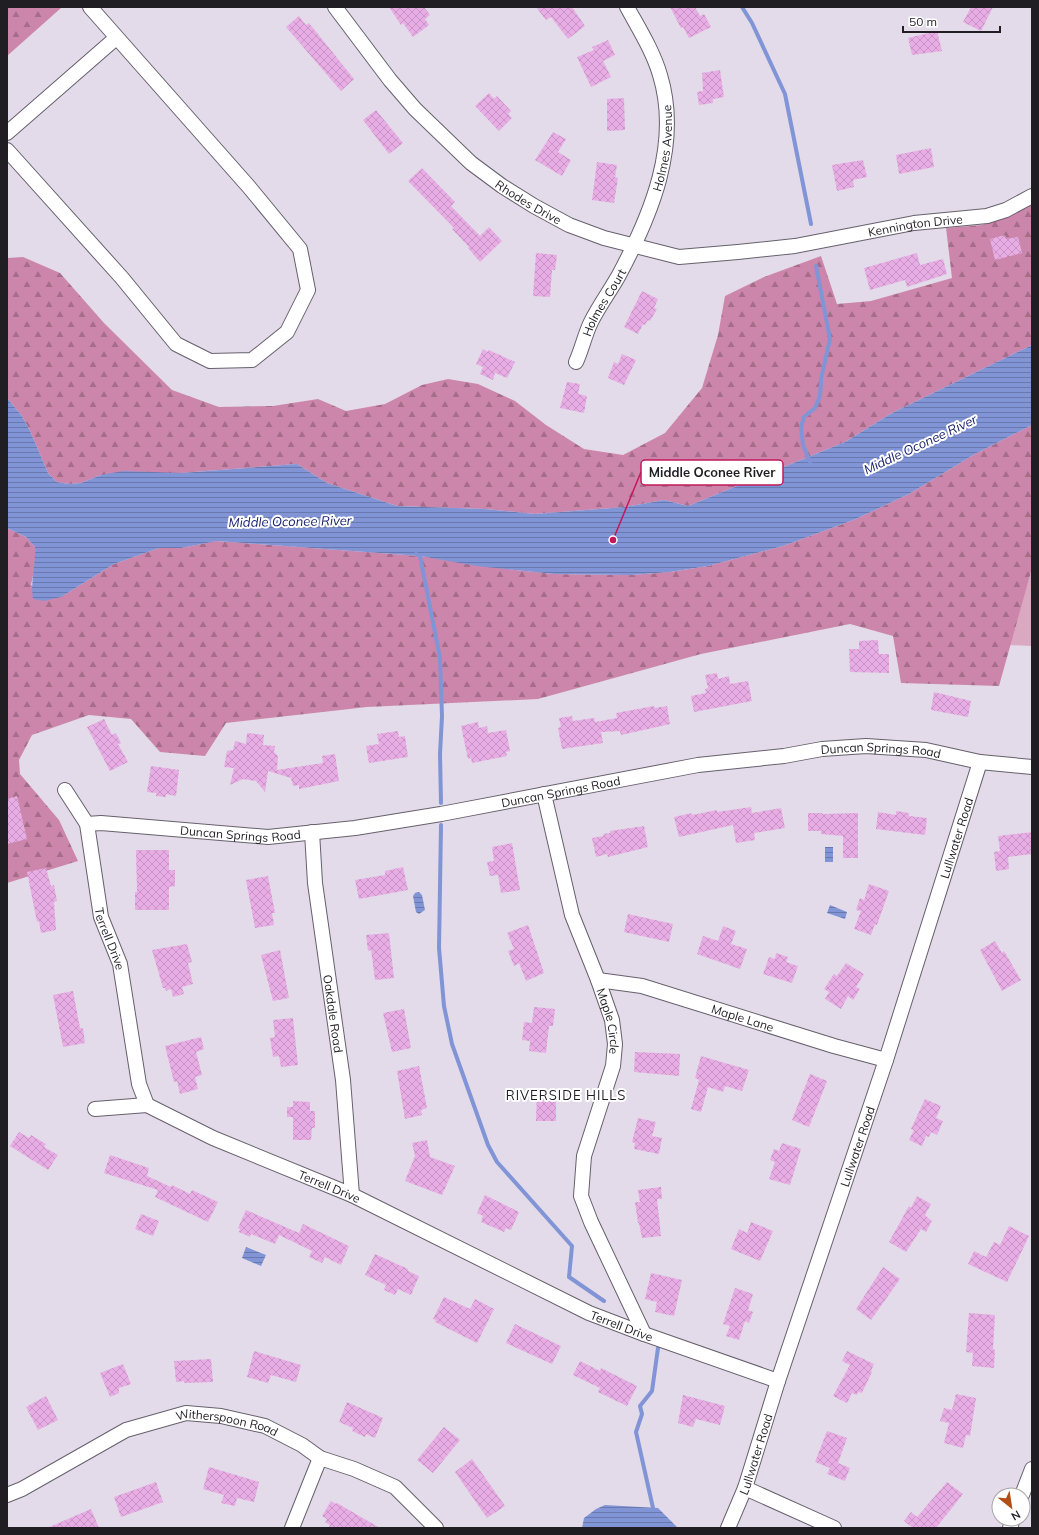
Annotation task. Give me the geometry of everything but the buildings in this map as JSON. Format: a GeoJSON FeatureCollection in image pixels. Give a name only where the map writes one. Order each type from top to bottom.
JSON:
{"type":"FeatureCollection","features":[{"type":"Feature","properties":{"kind":"street"},"geometry":{"type":"LineString","coordinates":[[7,150],[122,278],[176,344],[210,361],[252,360],[287,332],[308,290],[300,249],[248,187],[90,7]]}},
{"type":"Feature","properties":{"kind":"street","name":"Rhodes Drive"},"geometry":{"type":"LineString","coordinates":[[335,7],[390,80],[415,109],[471,163],[502,186],[569,224],[604,238],[633,244],[679,257],[795,246]]}},
{"type":"Feature","properties":{"kind":"street","name":"Holmes Avenue"},"geometry":{"type":"LineString","coordinates":[[627,7],[645,39],[660,74],[667,112],[664,162],[650,210],[633,244]]}},
{"type":"Feature","properties":{"kind":"street"},"geometry":{"type":"LineString","coordinates":[[7,133],[116,38]]}},
{"type":"Feature","properties":{"kind":"street","name":"Kennington Drive"},"geometry":{"type":"LineString","coordinates":[[795,246],[914,223],[987,216],[1006,210],[1032,196]]}},
{"type":"Feature","properties":{"kind":"street","name":"Holmes Court"},"geometry":{"type":"LineString","coordinates":[[576,362],[590,323],[619,274],[633,244]]}},
{"type":"Feature","properties":{"kind":"street","name":"Duncan Springs Road"},"geometry":{"type":"LineString","coordinates":[[87,824],[101,823],[268,837],[355,828],[433,816],[698,765],[784,756],[837,748],[891,746],[946,753],[980,762],[1032,767]]}},
{"type":"Feature","properties":{"kind":"street","name":"Lullwater Road"},"geometry":{"type":"LineString","coordinates":[[728,1528],[745,1488],[778,1381],[886,1060],[980,762]]}},
{"type":"Feature","properties":{"kind":"street"},"geometry":{"type":"LineString","coordinates":[[65,790],[87,824]]}},
{"type":"Feature","properties":{"kind":"street","name":"Maple Circle"},"geometry":{"type":"LineString","coordinates":[[544,794],[572,915],[612,1020],[615,1044],[613,1066],[584,1156],[581,1196],[591,1222],[644,1334]]}},
{"type":"Feature","properties":{"kind":"street","name":"Terrell Drive"},"geometry":{"type":"LineString","coordinates":[[87,824],[101,917],[120,964],[140,1084],[147,1105],[213,1138],[352,1195],[589,1313],[778,1381]]}},
{"type":"Feature","properties":{"kind":"street","name":"Oakdale Road"},"geometry":{"type":"LineString","coordinates":[[312,832],[314,883],[343,1080],[352,1195]]}},
{"type":"Feature","properties":{"kind":"street","name":"Maple Lane"},"geometry":{"type":"LineString","coordinates":[[598,980],[642,986],[834,1046],[886,1060]]}},
{"type":"Feature","properties":{"kind":"street"},"geometry":{"type":"LineString","coordinates":[[95,1109],[147,1105]]}},
{"type":"Feature","properties":{"kind":"street","name":"Witherspoon Road"},"geometry":{"type":"LineString","coordinates":[[7,1495],[22,1489],[126,1430],[186,1413],[221,1416],[265,1426],[302,1445],[320,1458],[354,1468],[395,1488],[436,1528]]}},
{"type":"Feature","properties":{"kind":"street"},"geometry":{"type":"LineString","coordinates":[[292,1528],[320,1458]]}},
{"type":"Feature","properties":{"kind":"street"},"geometry":{"type":"LineString","coordinates":[[1025,1487],[1032,1469]]}},
{"type":"Feature","properties":{"kind":"street"},"geometry":{"type":"LineString","coordinates":[[745,1488],[834,1528]]}},
{"type":"Feature","properties":{"kind":"shaded area"},"geometry":{"type":"Polygon","coordinates":[[[1032,568],[1032,646],[1009,645],[1032,568]]]}},
{"type":"Feature","properties":{"kind":"green space"},"geometry":{"type":"Polygon","coordinates":[[[7,7],[60,7],[61,8],[7,56],[7,7]]]}},
{"type":"Feature","properties":{"kind":"green space"},"geometry":{"type":"Polygon","coordinates":[[[1032,204],[1032,345],[892,413],[845,442],[688,506],[664,500],[625,507],[535,514],[485,509],[397,506],[327,483],[297,464],[181,473],[101,475],[81,483],[69,484],[57,482],[48,473],[22,416],[7,398],[7,258],[23,257],[60,273],[104,323],[172,390],[219,407],[273,406],[318,399],[346,411],[385,404],[422,385],[448,379],[478,384],[515,401],[546,425],[584,449],[623,455],[665,433],[702,388],[718,335],[725,296],[764,277],[821,256],[837,304],[871,301],[952,278],[946,228],[982,225],[1032,204]]]}},
{"type":"Feature","properties":{"kind":"green space"},"geometry":{"type":"Polygon","coordinates":[[[1032,425],[1032,568],[999,686],[901,683],[893,636],[850,624],[701,654],[538,699],[367,707],[226,723],[205,756],[160,752],[131,719],[89,715],[32,735],[19,760],[20,774],[59,820],[78,861],[7,883],[7,528],[26,537],[35,547],[35,566],[31,585],[61,597],[114,564],[159,548],[181,548],[216,541],[420,556],[515,570],[554,574],[631,575],[670,572],[708,566],[783,546],[856,519],[909,494],[975,454],[1032,425]]]}},
{"type":"Feature","properties":{"kind":"water"},"geometry":{"type":"Polygon","coordinates":[[[1032,345],[1032,425],[975,454],[909,494],[856,519],[783,546],[708,566],[670,572],[631,575],[554,574],[477,566],[420,556],[217,541],[181,548],[159,548],[114,564],[61,597],[44,601],[33,599],[32,586],[35,547],[26,537],[7,528],[7,398],[22,416],[48,473],[57,482],[69,484],[81,483],[101,475],[123,471],[181,473],[297,464],[327,483],[397,506],[485,509],[535,514],[625,507],[664,500],[688,506],[845,442],[892,413],[1032,345]]]}},
{"type":"Feature","properties":{"kind":"water"},"geometry":{"type":"Polygon","coordinates":[[[825,847],[833,847],[833,862],[825,862],[825,847]]]}},
{"type":"Feature","properties":{"kind":"water"},"geometry":{"type":"Polygon","coordinates":[[[419,892],[422,895],[425,910],[419,914],[416,912],[413,896],[415,893],[419,892]]]}},
{"type":"Feature","properties":{"kind":"water"},"geometry":{"type":"Polygon","coordinates":[[[830,905],[847,912],[845,919],[827,913],[830,905]]]}},
{"type":"Feature","properties":{"kind":"water"},"geometry":{"type":"Polygon","coordinates":[[[246,1247],[266,1255],[261,1266],[242,1258],[246,1247]]]}},
{"type":"Feature","properties":{"kind":"water"},"geometry":{"type":"Polygon","coordinates":[[[605,1505],[658,1508],[678,1528],[582,1528],[584,1518],[596,1509],[605,1505]]]}},
{"type":"Feature","properties":{"kind":"waterway"},"geometry":{"type":"LineString","coordinates":[[742,7],[752,23],[785,94],[811,224]]}},
{"type":"Feature","properties":{"kind":"waterway"},"geometry":{"type":"LineString","coordinates":[[810,462],[803,445],[801,427],[804,417],[815,408],[820,396],[821,379],[830,339],[816,266]]}},
{"type":"Feature","properties":{"kind":"waterway"},"geometry":{"type":"LineString","coordinates":[[416,554],[420,556],[440,658],[442,716],[440,754],[441,803]]}},
{"type":"Feature","properties":{"kind":"waterway"},"geometry":{"type":"LineString","coordinates":[[441,825],[439,948],[444,1006],[452,1044],[488,1145],[497,1162],[572,1246],[569,1277],[604,1301]]}},
{"type":"Feature","properties":{"kind":"waterway"},"geometry":{"type":"LineString","coordinates":[[653,1508],[636,1432],[642,1414],[640,1406],[652,1391],[658,1348]]}},
{"type":"Feature","properties":{"kind":"place","name":"Middle Oconee River"},"geometry":{"type":"Point","coordinates":[613,540]}},
{"type":"Feature","properties":{"kind":"district","name":"RIVERSIDE HILLS"},"geometry":{"type":"Point","coordinates":[566,1095]}}]}
